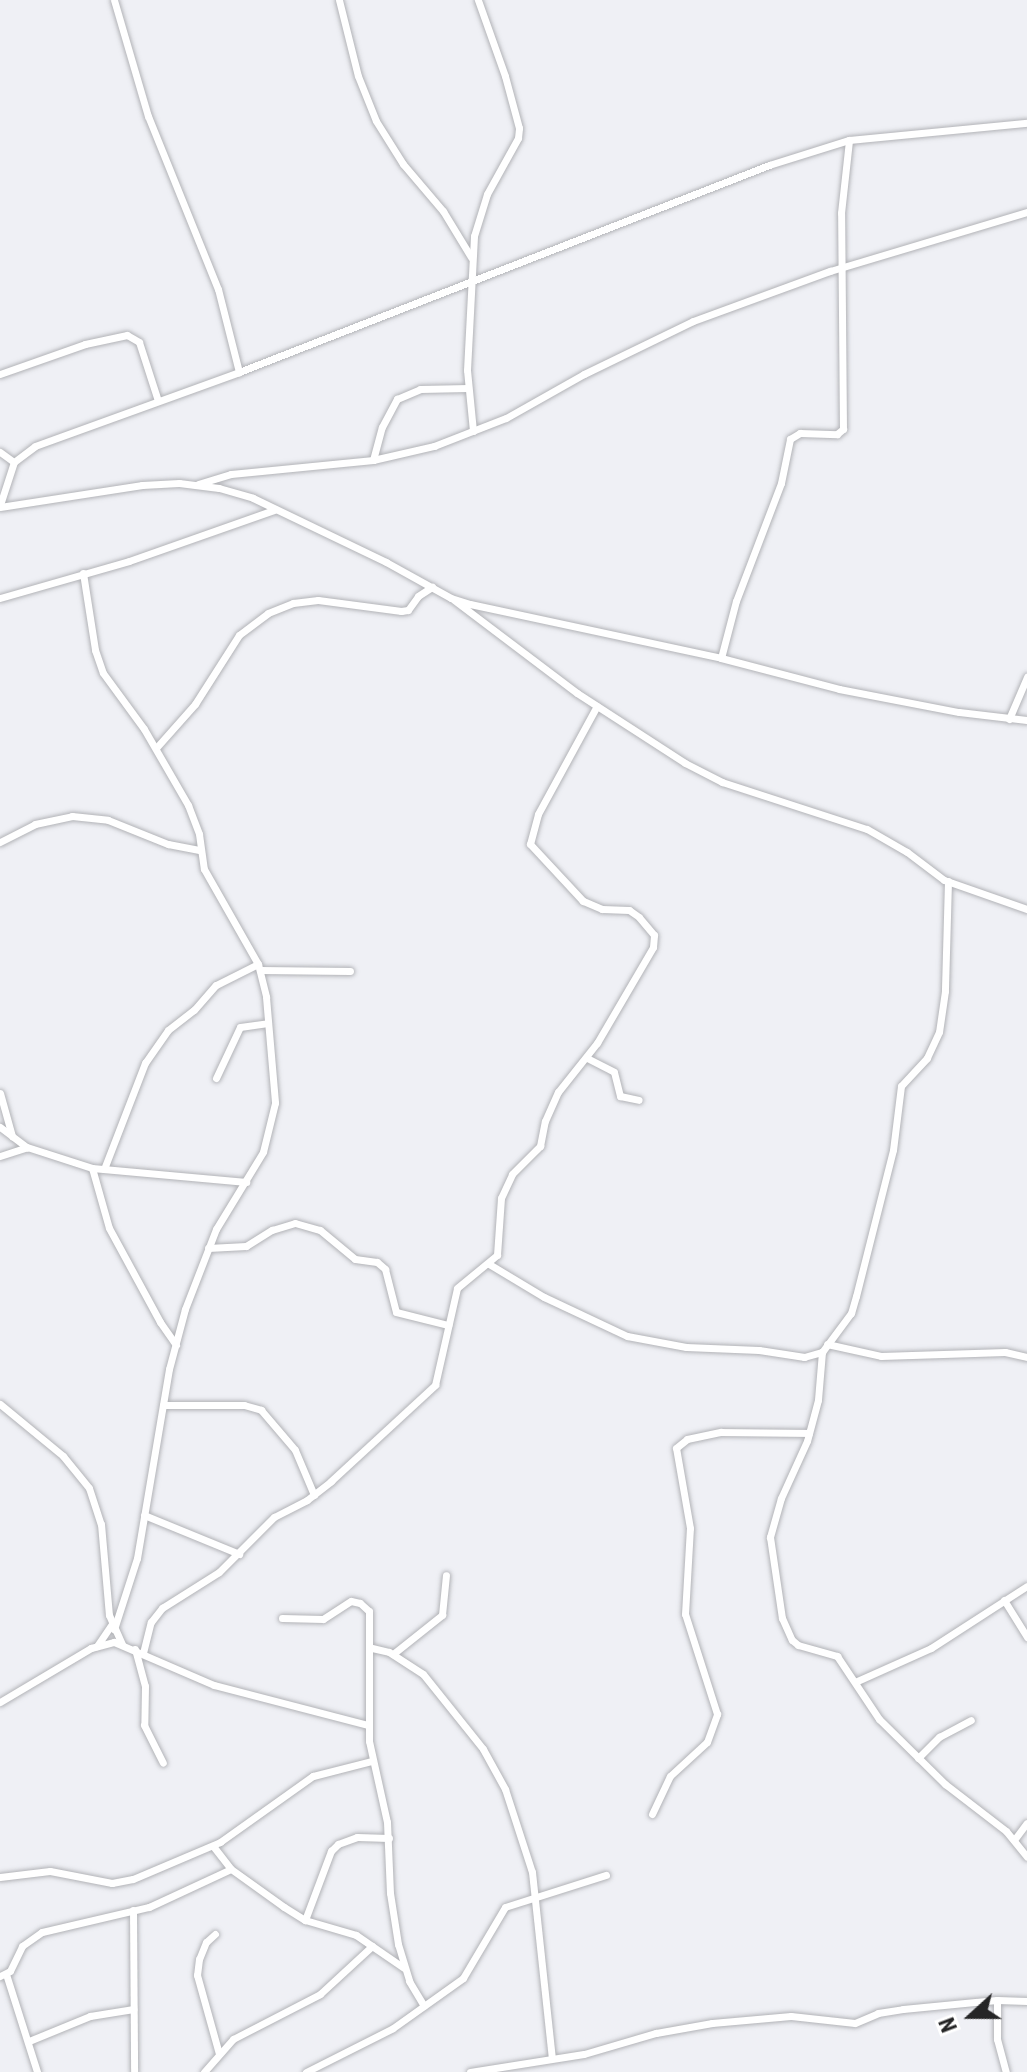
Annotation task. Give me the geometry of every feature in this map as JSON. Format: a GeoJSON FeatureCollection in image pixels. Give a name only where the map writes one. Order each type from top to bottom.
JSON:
{"type":"FeatureCollection","features":[{"type":"Feature","properties":{"kind":"street"},"geometry":{"type":"LineString","coordinates":[[114,0],[148,116],[218,289],[239,372]]}},
{"type":"Feature","properties":{"kind":"street"},"geometry":{"type":"LineString","coordinates":[[339,0],[358,76],[376,121],[403,164],[443,211],[472,259]]}},
{"type":"Feature","properties":{"kind":"street"},"geometry":{"type":"LineString","coordinates":[[473,431],[468,388],[472,259],[480,212],[518,138],[519,128],[505,76],[478,0]]}},
{"type":"Feature","properties":{"kind":"street"},"geometry":{"type":"LineString","coordinates":[[1027,123],[849,140],[769,165],[239,372],[35,446],[14,462],[0,506],[142,485],[196,485],[241,493],[451,598],[597,706],[706,774],[867,829],[948,881],[1027,909]]}},
{"type":"Feature","properties":{"kind":"street"},"geometry":{"type":"LineString","coordinates":[[721,658],[736,601],[781,483],[790,439],[800,433],[837,434],[843,429],[841,213],[849,140]]}},
{"type":"Feature","properties":{"kind":"street"},"geometry":{"type":"LineString","coordinates":[[196,485],[231,474],[373,460],[404,454],[523,410],[660,335],[742,301],[1027,212]]}},
{"type":"Feature","properties":{"kind":"street"},"geometry":{"type":"LineString","coordinates":[[0,374],[85,344],[127,335],[139,342],[158,401]]}},
{"type":"Feature","properties":{"kind":"street"},"geometry":{"type":"LineString","coordinates":[[373,460],[382,427],[397,399],[420,389],[468,388]]}},
{"type":"Feature","properties":{"kind":"street"},"geometry":{"type":"LineString","coordinates":[[0,452],[14,462]]}},
{"type":"Feature","properties":{"kind":"street"},"geometry":{"type":"LineString","coordinates":[[0,598],[274,510]]}},
{"type":"Feature","properties":{"kind":"street"},"geometry":{"type":"LineString","coordinates":[[0,1702],[97,1646],[113,1627],[137,1558],[163,1405],[185,1309],[208,1248],[263,1152],[275,1103],[259,967],[204,869],[196,823],[156,748],[103,673],[95,650],[83,573]]}},
{"type":"Feature","properties":{"kind":"street"},"geometry":{"type":"LineString","coordinates":[[156,748],[195,704],[239,635],[268,613],[293,603],[318,600],[408,610],[418,596],[432,587]]}},
{"type":"Feature","properties":{"kind":"street"},"geometry":{"type":"LineString","coordinates":[[451,598],[721,658],[839,689],[1027,720]]}},
{"type":"Feature","properties":{"kind":"street"},"geometry":{"type":"LineString","coordinates":[[1009,719],[1027,677]]}},
{"type":"Feature","properties":{"kind":"street"},"geometry":{"type":"LineString","coordinates":[[143,1653],[151,1622],[157,1613],[207,1581],[239,1554],[251,1536],[274,1517],[314,1495],[378,1442],[435,1385],[457,1288],[497,1255],[501,1198],[512,1174],[540,1146],[545,1121],[558,1092],[587,1058],[655,940],[646,924],[629,910],[602,909],[583,901],[530,844],[538,814],[597,706]]}},
{"type":"Feature","properties":{"kind":"street"},"geometry":{"type":"LineString","coordinates":[[0,842],[43,821],[72,816],[108,820],[168,844],[200,850]]}},
{"type":"Feature","properties":{"kind":"street"},"geometry":{"type":"LineString","coordinates":[[948,881],[945,991],[939,1032],[928,1055],[901,1086],[893,1150],[856,1296],[851,1313],[825,1348],[818,1400],[809,1433],[781,1498],[770,1537],[782,1618],[792,1640],[798,1645],[837,1656],[879,1719],[918,1758],[1014,1840],[1027,1857]]}},
{"type":"Feature","properties":{"kind":"street"},"geometry":{"type":"LineString","coordinates":[[104,1169],[145,1063],[168,1030],[194,1010],[216,985],[259,967],[350,971]]}},
{"type":"Feature","properties":{"kind":"street"},"geometry":{"type":"LineString","coordinates":[[216,1078],[240,1027],[268,1023]]}},
{"type":"Feature","properties":{"kind":"street"},"geometry":{"type":"LineString","coordinates":[[587,1058],[614,1072],[620,1096],[639,1100]]}},
{"type":"Feature","properties":{"kind":"street"},"geometry":{"type":"LineString","coordinates":[[0,1093],[12,1136]]}},
{"type":"Feature","properties":{"kind":"street"},"geometry":{"type":"LineString","coordinates":[[0,1127],[27,1147],[92,1168],[246,1182]]}},
{"type":"Feature","properties":{"kind":"street"},"geometry":{"type":"LineString","coordinates":[[0,1156],[27,1147]]}},
{"type":"Feature","properties":{"kind":"street"},"geometry":{"type":"LineString","coordinates":[[92,1168],[109,1228],[160,1322],[176,1345]]}},
{"type":"Feature","properties":{"kind":"street"},"geometry":{"type":"LineString","coordinates":[[208,1248],[246,1246],[272,1230],[295,1223],[320,1230],[355,1259],[377,1262],[385,1269],[396,1312],[448,1325]]}},
{"type":"Feature","properties":{"kind":"street"},"geometry":{"type":"LineString","coordinates":[[489,1264],[544,1297],[627,1336],[686,1347],[759,1350],[804,1357],[825,1348],[881,1356],[1005,1352],[1027,1357]]}},
{"type":"Feature","properties":{"kind":"street"},"geometry":{"type":"LineString","coordinates":[[0,1404],[63,1456],[89,1488],[101,1524],[105,1585],[113,1627],[122,1644]]}},
{"type":"Feature","properties":{"kind":"street"},"geometry":{"type":"LineString","coordinates":[[163,1405],[244,1405],[261,1410],[295,1450],[314,1495]]}},
{"type":"Feature","properties":{"kind":"street"},"geometry":{"type":"LineString","coordinates":[[652,1814],[670,1776],[707,1742],[717,1714],[685,1614],[690,1528],[676,1448],[687,1439],[721,1432],[809,1433]]}},
{"type":"Feature","properties":{"kind":"street"},"geometry":{"type":"LineString","coordinates":[[144,1515],[239,1554]]}},
{"type":"Feature","properties":{"kind":"street"},"geometry":{"type":"LineString","coordinates":[[393,1654],[442,1615],[446,1575]]}},
{"type":"Feature","properties":{"kind":"street"},"geometry":{"type":"LineString","coordinates":[[855,1682],[931,1648],[1027,1586]]}},
{"type":"Feature","properties":{"kind":"street"},"geometry":{"type":"LineString","coordinates":[[1004,1600],[1027,1637]]}},
{"type":"Feature","properties":{"kind":"street"},"geometry":{"type":"LineString","coordinates":[[282,1618],[323,1619],[351,1601],[360,1603],[371,1618],[368,1725],[372,1761],[389,1838],[390,1893],[404,1968],[424,2006]]}},
{"type":"Feature","properties":{"kind":"street"},"geometry":{"type":"LineString","coordinates":[[97,1646],[122,1644],[214,1685],[368,1725]]}},
{"type":"Feature","properties":{"kind":"street"},"geometry":{"type":"LineString","coordinates":[[372,1648],[393,1654],[423,1674],[483,1749],[513,1811],[528,1854],[536,1896],[543,1998],[552,2058]]}},
{"type":"Feature","properties":{"kind":"street"},"geometry":{"type":"LineString","coordinates":[[135,1649],[145,1686],[144,1725],[163,1763]]}},
{"type":"Feature","properties":{"kind":"street"},"geometry":{"type":"LineString","coordinates":[[918,1758],[939,1737],[971,1720]]}},
{"type":"Feature","properties":{"kind":"street"},"geometry":{"type":"LineString","coordinates":[[0,1877],[50,1871],[122,1882],[213,1846],[313,1776],[372,1761]]}},
{"type":"Feature","properties":{"kind":"street"},"geometry":{"type":"LineString","coordinates":[[1014,1840],[1027,1823]]}},
{"type":"Feature","properties":{"kind":"street"},"geometry":{"type":"LineString","coordinates":[[305,1920],[331,1851],[338,1844],[357,1837],[389,1838]]}},
{"type":"Feature","properties":{"kind":"street"},"geometry":{"type":"LineString","coordinates":[[213,1846],[231,1869],[305,1920],[356,1935],[404,1968]]}},
{"type":"Feature","properties":{"kind":"street"},"geometry":{"type":"LineString","coordinates":[[37,2072],[29,2041],[3,1975],[17,1951],[42,1932],[133,1910],[179,1894],[231,1869]]}},
{"type":"Feature","properties":{"kind":"street"},"geometry":{"type":"LineString","coordinates":[[306,2072],[393,2028],[470,1970],[498,1913],[511,1904],[606,1875]]}},
{"type":"Feature","properties":{"kind":"street"},"geometry":{"type":"LineString","coordinates":[[133,1910],[134,2072]]}},
{"type":"Feature","properties":{"kind":"street"},"geometry":{"type":"LineString","coordinates":[[215,1934],[206,1942],[197,1975],[219,2054]]}},
{"type":"Feature","properties":{"kind":"street"},"geometry":{"type":"LineString","coordinates":[[204,2072],[233,2039],[320,1994],[372,1946]]}},
{"type":"Feature","properties":{"kind":"street"},"geometry":{"type":"LineString","coordinates":[[997,2000],[997,2039],[1006,2072]]}},
{"type":"Feature","properties":{"kind":"street"},"geometry":{"type":"LineString","coordinates":[[470,2072],[584,2054],[656,2033],[712,2023],[791,2016],[855,2023],[878,2013],[903,2009],[997,2000],[1027,2001]]}},
{"type":"Feature","properties":{"kind":"street"},"geometry":{"type":"LineString","coordinates":[[29,2041],[90,2016],[133,2009]]}}]}
